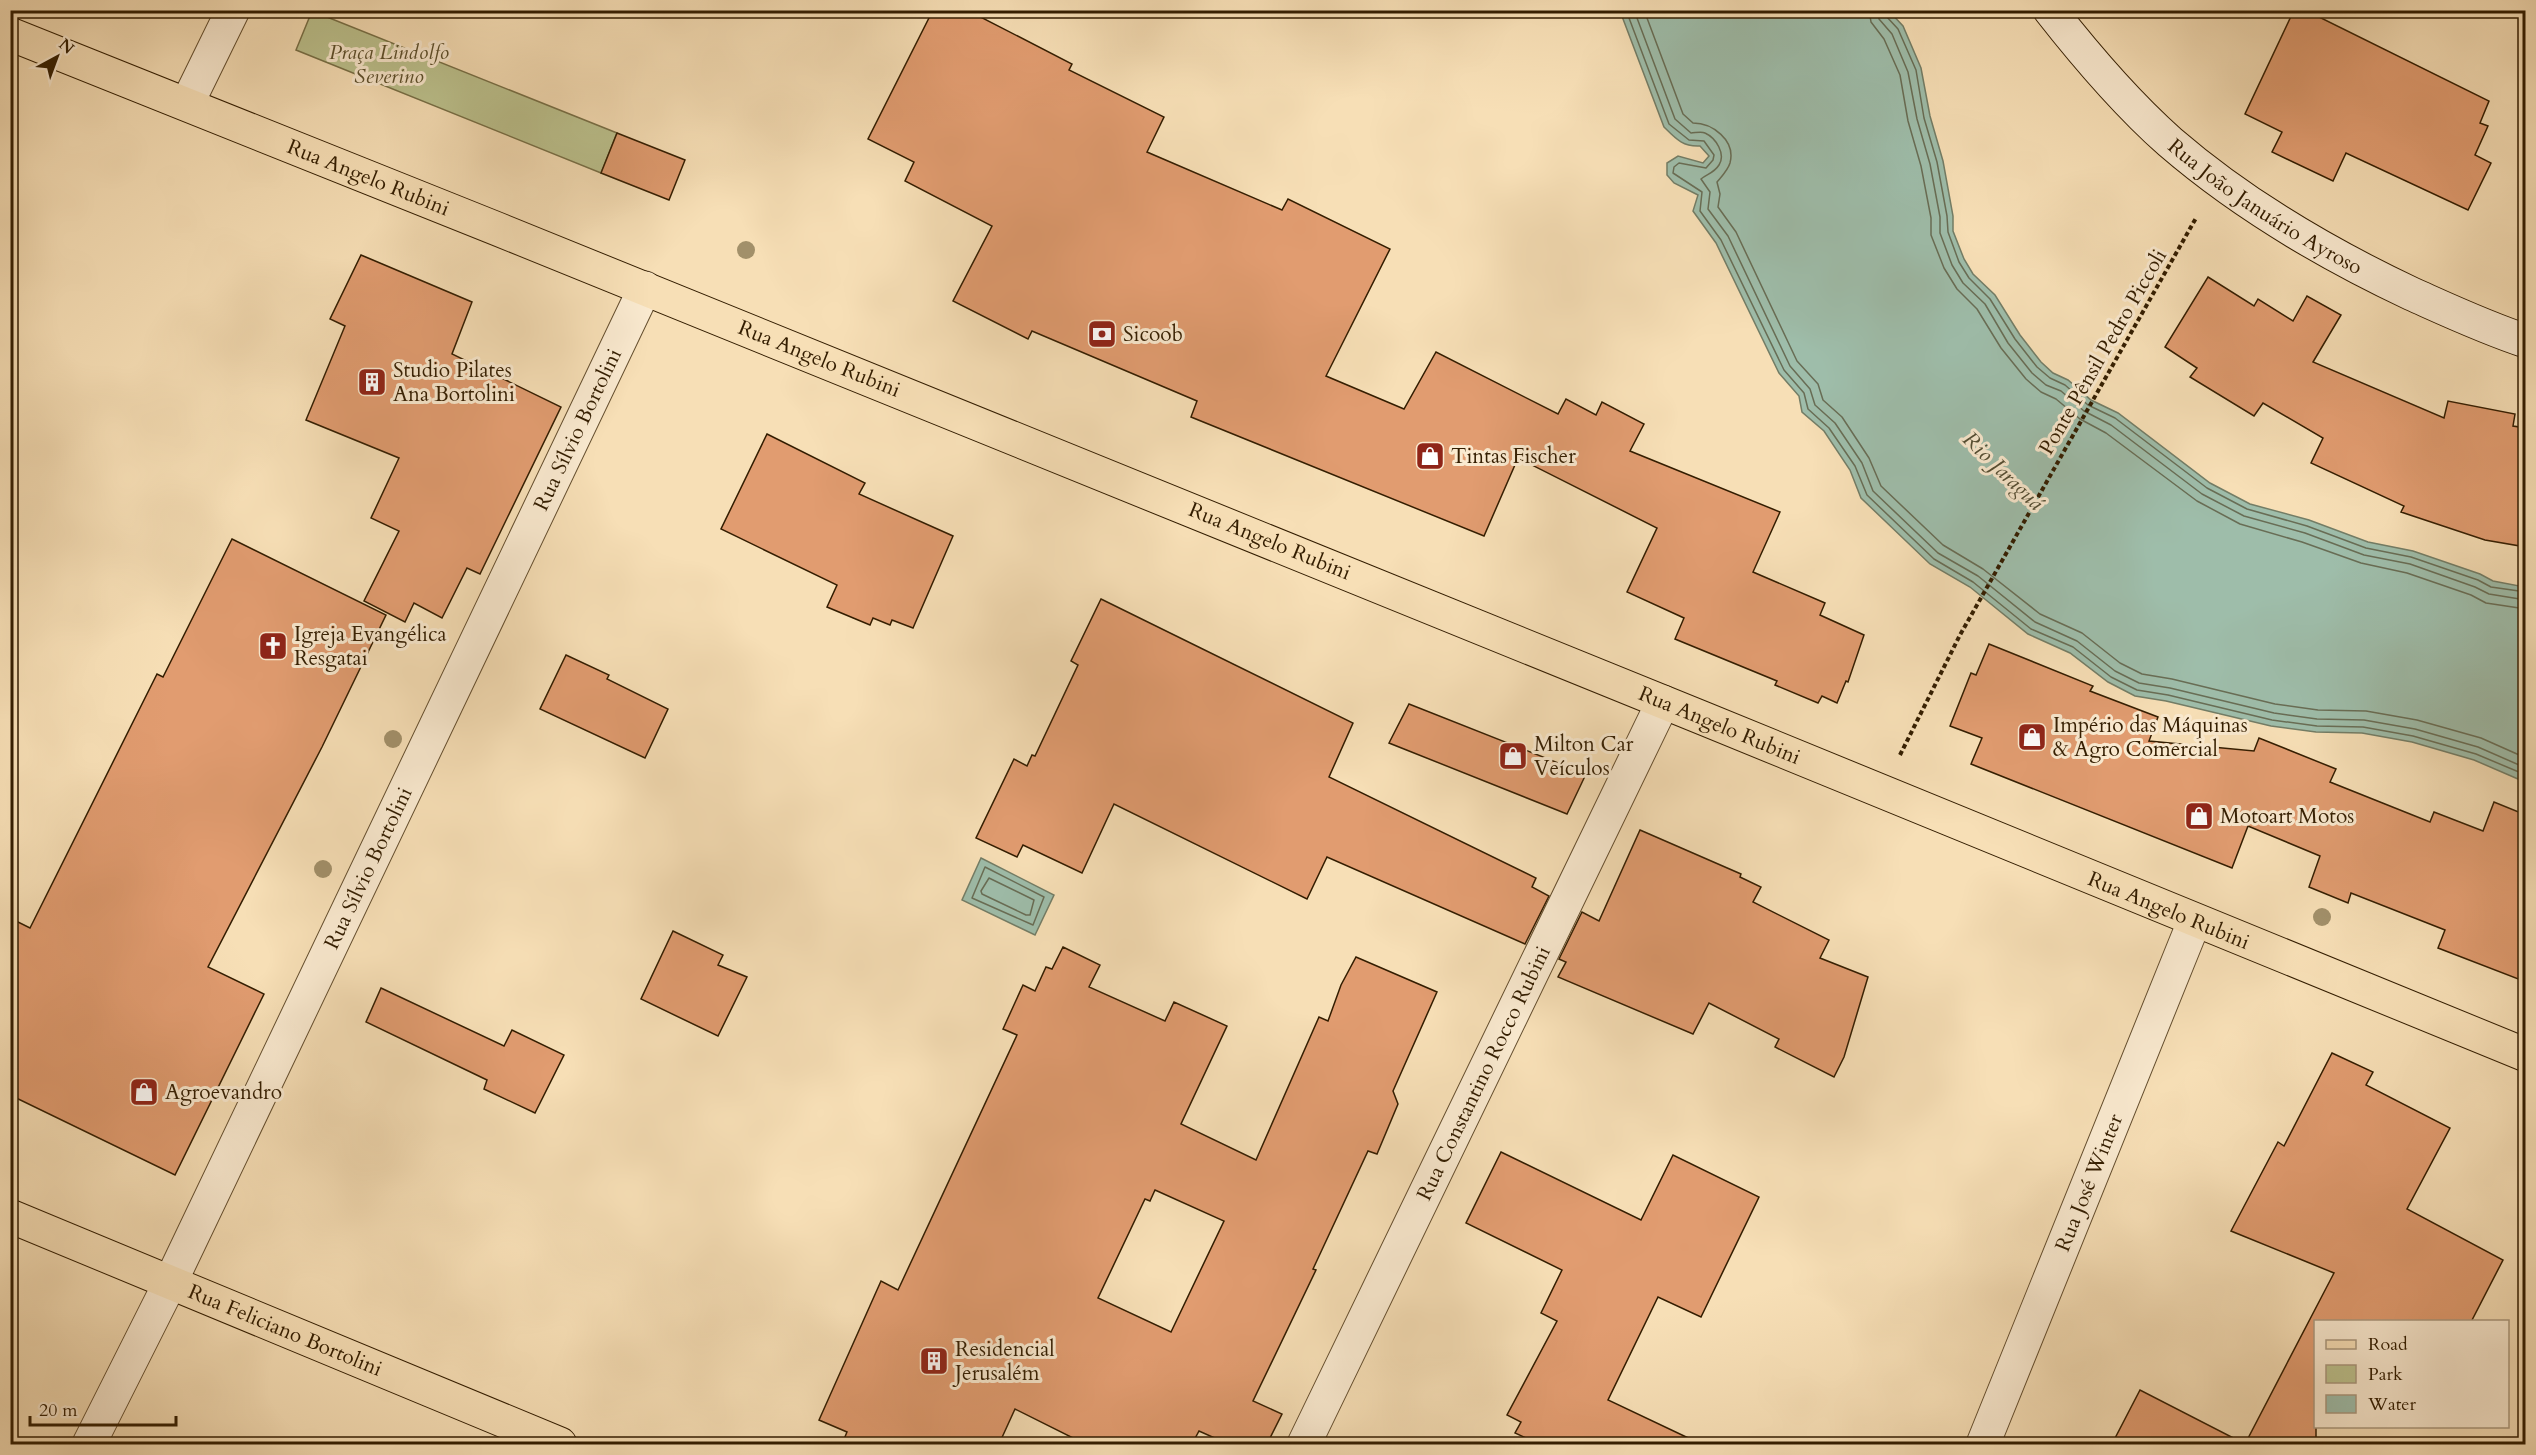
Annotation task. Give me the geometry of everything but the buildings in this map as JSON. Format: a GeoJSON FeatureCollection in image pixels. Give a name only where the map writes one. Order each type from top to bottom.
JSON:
{"type":"FeatureCollection","features":[{"type":"Feature","properties":{"kind":"main road","name":"Rua Angelo Rubini"},"geometry":{"type":"LineString","coordinates":[[10,34],[645,288],[1663,702],[2194,922],[2526,1055]]}},
{"type":"Feature","properties":{"kind":"main road","name":"Rua Feliciano Bortolini"},"geometry":{"type":"LineString","coordinates":[[10,1216],[560,1444]]}},
{"type":"Feature","properties":{"kind":"street"},"geometry":{"type":"LineString","coordinates":[[187,104],[233,10]]}},
{"type":"Feature","properties":{"kind":"street","name":"Rua João Januário Ayroso"},"geometry":{"type":"LineString","coordinates":[[2050,10],[2120,91],[2168,140],[2217,181],[2287,228],[2357,268],[2482,327],[2526,341]]}},
{"type":"Feature","properties":{"kind":"street","name":"Rua Sílvio Bortolini"},"geometry":{"type":"LineString","coordinates":[[89,1444],[170,1282],[645,288]]}},
{"type":"Feature","properties":{"kind":"street","name":"Rua Constantino Rocco Rubini"},"geometry":{"type":"LineString","coordinates":[[1304,1444],[1663,702]]}},
{"type":"Feature","properties":{"kind":"street","name":"Rua José Winter"},"geometry":{"type":"LineString","coordinates":[[1983,1444],[2194,922]]}},
{"type":"Feature","properties":{"kind":"path","name":"Ponte Pênsil Pedro Piccoli"},"geometry":{"type":"LineString","coordinates":[[1881,794],[1960,635],[2217,181]]}},
{"type":"Feature","properties":{"kind":"green space","name":"Praça Lindolfo Severino"},"geometry":{"type":"Polygon","coordinates":[[[312,11],[617,133],[601,173],[296,50],[312,11]]]}},
{"type":"Feature","properties":{"kind":"water","name":"Rio Jaraguá"},"geometry":{"type":"Polygon","coordinates":[[[1620,11],[1889,11],[1903,26],[1921,68],[1930,116],[1943,161],[1953,216],[1953,231],[1964,259],[1973,274],[1995,295],[2020,335],[2041,362],[2053,373],[2068,380],[2091,400],[2118,413],[2210,483],[2250,504],[2309,520],[2368,542],[2413,551],[2480,574],[2493,581],[2525,587],[2525,782],[2474,760],[2412,742],[2362,733],[2316,732],[2271,726],[2135,696],[2108,682],[2070,653],[2028,634],[1970,587],[1930,564],[1861,498],[1850,470],[1824,431],[1802,412],[1799,396],[1779,373],[1716,243],[1693,211],[1698,195],[1674,183],[1667,175],[1667,163],[1678,156],[1703,163],[1709,156],[1700,146],[1684,144],[1676,139],[1664,127],[1620,11]]]}},
{"type":"Feature","properties":{"kind":"water"},"geometry":{"type":"Polygon","coordinates":[[[981,858],[1054,895],[1035,935],[962,900],[981,858]]]}},
{"type":"Feature","properties":{"kind":"place","name":"Sicoob"},"geometry":{"type":"Point","coordinates":[1102,334]}},
{"type":"Feature","properties":{"kind":"place","name":"Studio Pilates Ana Bortolini"},"geometry":{"type":"Point","coordinates":[372,382]}},
{"type":"Feature","properties":{"kind":"place","name":"Tintas Fischer"},"geometry":{"type":"Point","coordinates":[1430,456]}},
{"type":"Feature","properties":{"kind":"place","name":"Igreja Evangélica Resgatai"},"geometry":{"type":"Point","coordinates":[273,646]}},
{"type":"Feature","properties":{"kind":"place","name":"Império das Máquinas & Agro Comercial"},"geometry":{"type":"Point","coordinates":[2032,737]}},
{"type":"Feature","properties":{"kind":"place","name":"Milton Car Veículos"},"geometry":{"type":"Point","coordinates":[1513,756]}},
{"type":"Feature","properties":{"kind":"place","name":"Motoart Motos"},"geometry":{"type":"Point","coordinates":[2199,816]}},
{"type":"Feature","properties":{"kind":"place","name":"Agroevandro"},"geometry":{"type":"Point","coordinates":[144,1092]}},
{"type":"Feature","properties":{"kind":"place","name":"Residencial Jerusalém"},"geometry":{"type":"Point","coordinates":[934,1361]}}]}
